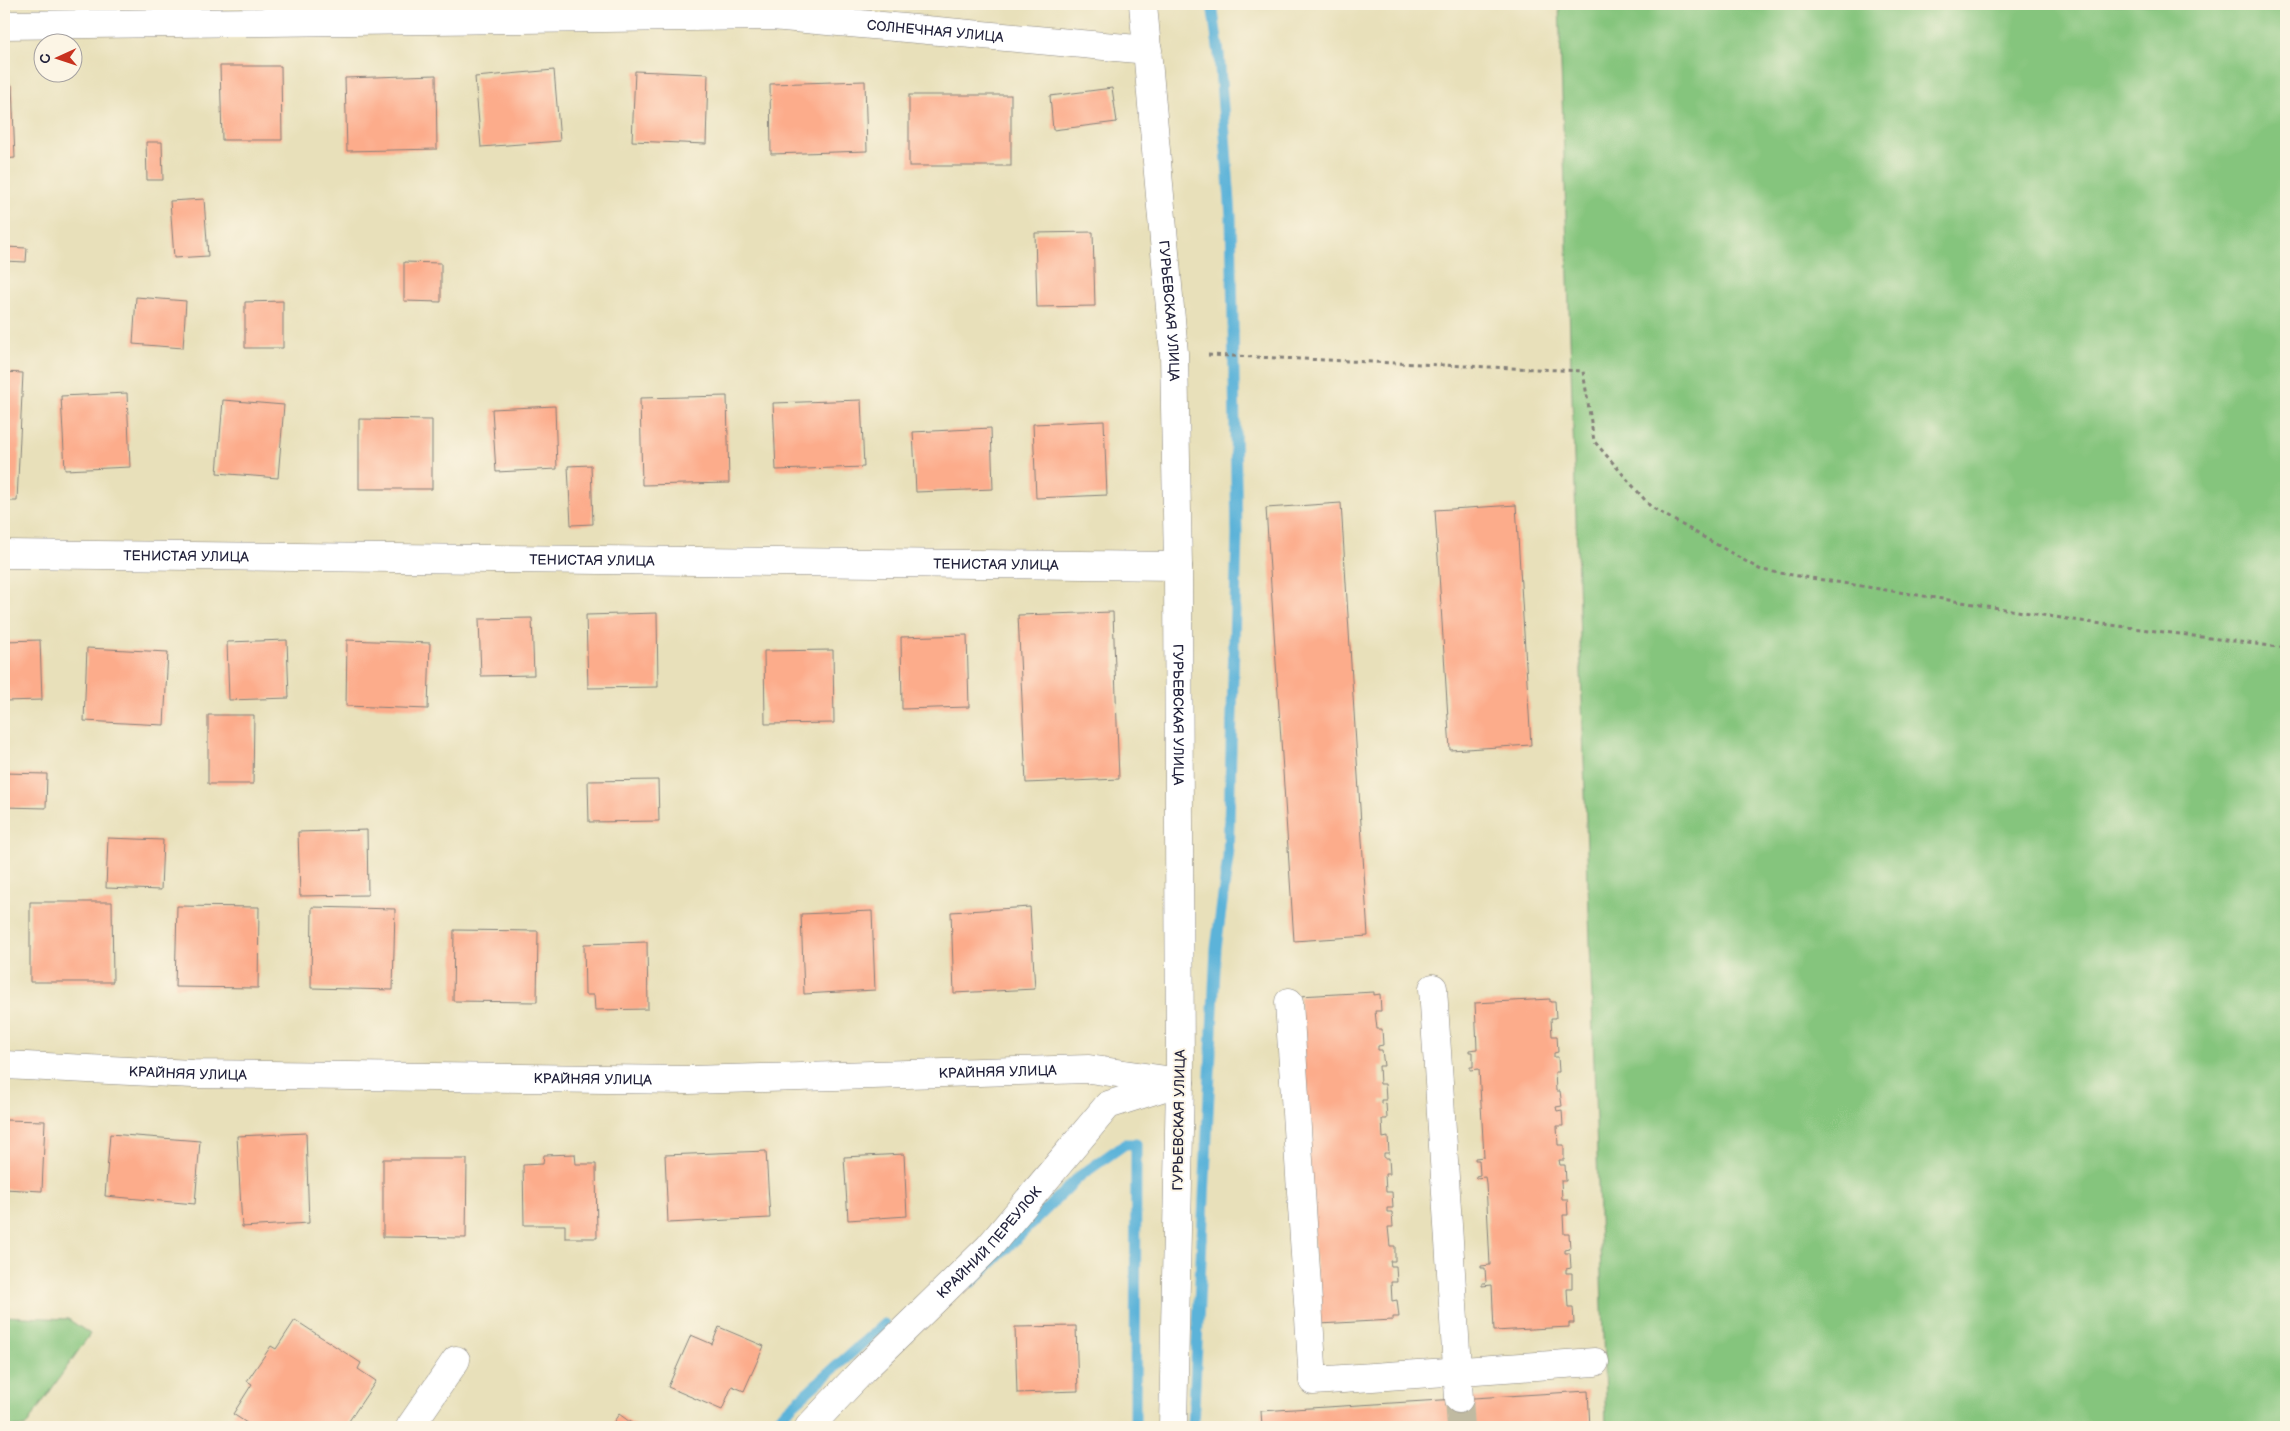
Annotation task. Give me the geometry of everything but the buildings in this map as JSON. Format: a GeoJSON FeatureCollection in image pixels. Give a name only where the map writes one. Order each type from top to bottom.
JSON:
{"type":"FeatureCollection","features":[{"type":"Feature","properties":{"kind":"street","name":"ГУРЬЕВСКАЯ УЛИЦА"},"geometry":{"type":"LineString","coordinates":[[1143,4],[1174,353],[1178,566],[1180,1082],[1174,1427]]}},
{"type":"Feature","properties":{"kind":"street","name":"СОЛНЕЧНАЯ УЛИЦА"},"geometry":{"type":"LineString","coordinates":[[4,25],[772,16],[1148,50]]}},
{"type":"Feature","properties":{"kind":"street","name":"ТЕНИСТАЯ УЛИЦА"},"geometry":{"type":"LineString","coordinates":[[4,554],[1178,566]]}},
{"type":"Feature","properties":{"kind":"street"},"geometry":{"type":"LineString","coordinates":[[1434,988],[1460,1399]]}},
{"type":"Feature","properties":{"kind":"street"},"geometry":{"type":"LineString","coordinates":[[1289,1002],[1313,1381],[1595,1362]]}},
{"type":"Feature","properties":{"kind":"street","name":"КРАЙНЯЯ УЛИЦА"},"geometry":{"type":"LineString","coordinates":[[4,1065],[193,1074],[688,1080],[1089,1069],[1180,1082]]}},
{"type":"Feature","properties":{"kind":"street","name":"КРАЙНИЙ ПЕРЕУЛОК"},"geometry":{"type":"LineString","coordinates":[[809,1427],[863,1370],[989,1247],[1108,1105],[1180,1082]]}},
{"type":"Feature","properties":{"kind":"street"},"geometry":{"type":"LineString","coordinates":[[410,1427],[456,1360]]}},
{"type":"Feature","properties":{"kind":"path"},"geometry":{"type":"LineString","coordinates":[[1214,355],[1583,371],[1594,441],[1651,507],[1761,570],[2080,621],[2286,648]]}},
{"type":"Feature","properties":{"kind":"green space"},"geometry":{"type":"Polygon","coordinates":[[[1559,4],[2286,4],[2286,1427],[1606,1427],[1559,4]]]}},
{"type":"Feature","properties":{"kind":"green space"},"geometry":{"type":"Polygon","coordinates":[[[4,1316],[68,1319],[90,1334],[25,1427],[4,1427],[4,1316]]]}},
{"type":"Feature","properties":{"kind":"waterway"},"geometry":{"type":"LineString","coordinates":[[1193,1427],[1216,948],[1228,858],[1237,535],[1231,216],[1219,54],[1212,4]]}},
{"type":"Feature","properties":{"kind":"waterway"},"geometry":{"type":"LineString","coordinates":[[972,1282],[1080,1176],[1125,1144],[1136,1144],[1135,1427]]}},
{"type":"Feature","properties":{"kind":"waterway"},"geometry":{"type":"LineString","coordinates":[[768,1427],[884,1324]]}},
{"type":"Feature","properties":{"kind":"tunnel"},"geometry":{"type":"LineString","coordinates":[[1459,1399],[1461,1427]]}}]}
